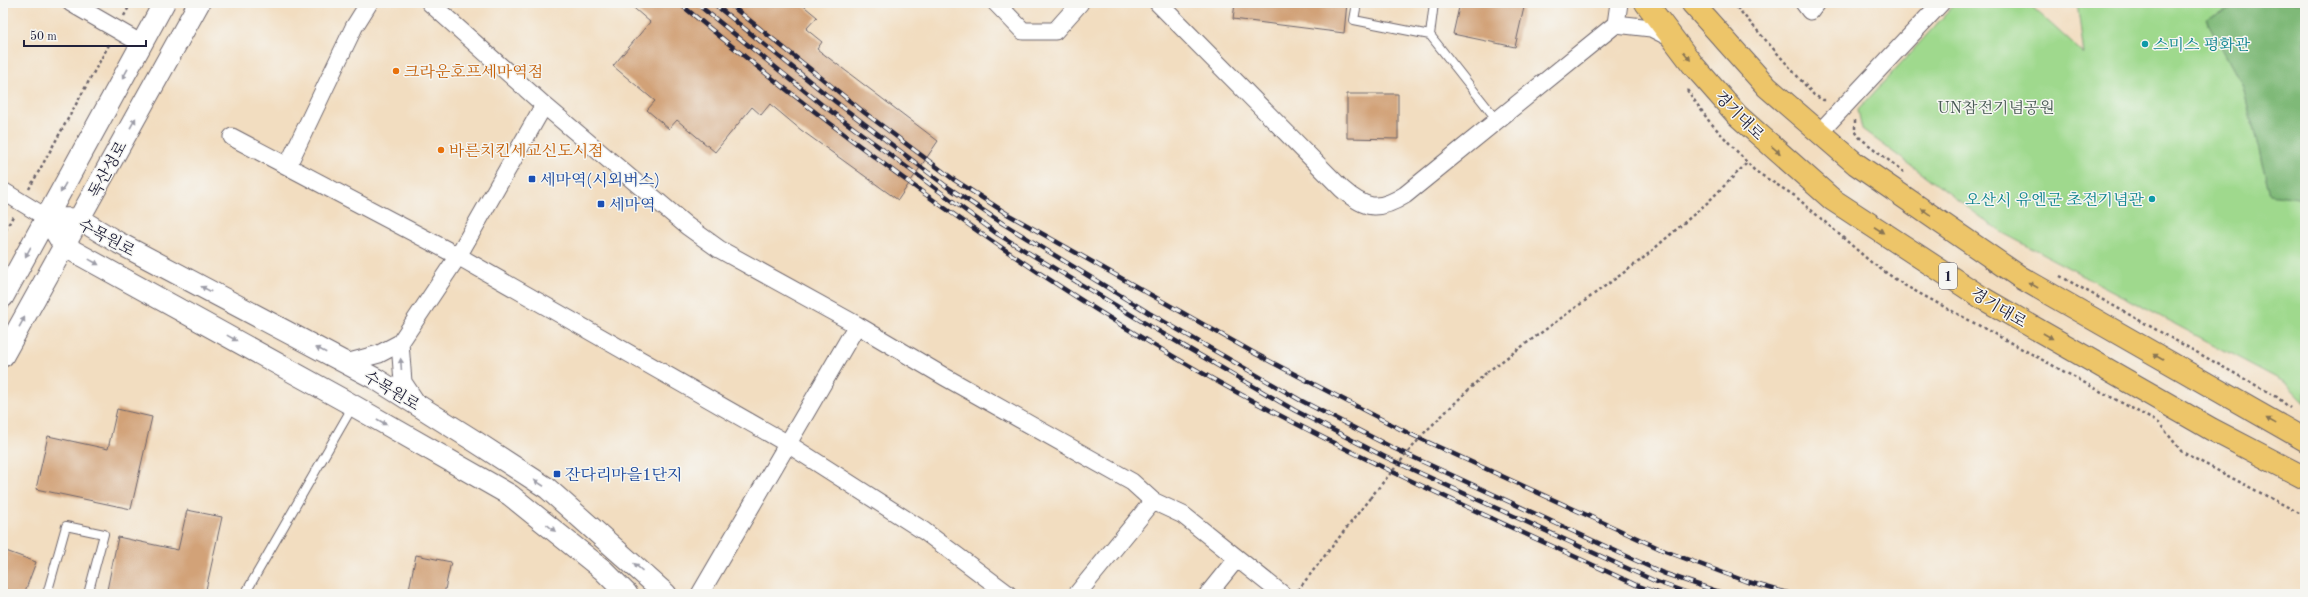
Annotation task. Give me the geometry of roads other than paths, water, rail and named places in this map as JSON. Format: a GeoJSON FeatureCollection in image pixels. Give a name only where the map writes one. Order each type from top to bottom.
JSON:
{"type":"FeatureCollection","features":[{"type":"Feature","properties":{"kind":"main road","name":"경기대로"},"geometry":{"type":"LineString","coordinates":[[1646,3],[1737,115],[1833,200],[1984,299],[2211,429],[2305,478]]}},
{"type":"Feature","properties":{"kind":"main road"},"geometry":{"type":"LineString","coordinates":[[1692,3],[1767,87],[1856,164],[2020,277],[2305,440]]}},
{"type":"Feature","properties":{"kind":"street"},"geometry":{"type":"LineString","coordinates":[[71,3],[142,44]]}},
{"type":"Feature","properties":{"kind":"street","name":"독산성로"},"geometry":{"type":"LineString","coordinates":[[3,297],[164,3]]}},
{"type":"Feature","properties":{"kind":"street","name":"독산성로"},"geometry":{"type":"LineString","coordinates":[[3,356],[199,3]]}},
{"type":"Feature","properties":{"kind":"street"},"geometry":{"type":"LineString","coordinates":[[288,165],[354,27],[369,3]]}},
{"type":"Feature","properties":{"kind":"street"},"geometry":{"type":"LineString","coordinates":[[430,3],[544,105],[654,200],[719,249],[857,325],[945,377],[1132,482],[1153,501],[1183,515],[1282,594]]}},
{"type":"Feature","properties":{"kind":"street"},"geometry":{"type":"LineString","coordinates":[[996,3],[1023,31],[1054,31],[1080,3]]}},
{"type":"Feature","properties":{"kind":"street"},"geometry":{"type":"LineString","coordinates":[[1158,3],[1342,189],[1356,201],[1373,208],[1393,202],[1405,195],[1616,24],[1619,3]]}},
{"type":"Feature","properties":{"kind":"street"},"geometry":{"type":"LineString","coordinates":[[1804,3],[1810,11],[1816,3]]}},
{"type":"Feature","properties":{"kind":"street"},"geometry":{"type":"LineString","coordinates":[[1819,133],[1941,3]]}},
{"type":"Feature","properties":{"kind":"street"},"geometry":{"type":"LineString","coordinates":[[1616,24],[1651,28],[1673,38]]}},
{"type":"Feature","properties":{"kind":"street"},"geometry":{"type":"LineString","coordinates":[[346,363],[379,354],[400,343],[458,256],[544,105]]}},
{"type":"Feature","properties":{"kind":"street"},"geometry":{"type":"LineString","coordinates":[[232,137],[288,165],[458,256],[788,444],[924,531],[1008,594]]}},
{"type":"Feature","properties":{"kind":"street"},"geometry":{"type":"LineString","coordinates":[[3,191],[46,218]]}},
{"type":"Feature","properties":{"kind":"street","name":"수목원로"},"geometry":{"type":"LineString","coordinates":[[46,218],[79,219],[119,243],[346,363],[420,407],[548,488],[666,594]]}},
{"type":"Feature","properties":{"kind":"street","name":"수목원로"},"geometry":{"type":"LineString","coordinates":[[46,218],[64,246],[353,405],[510,495],[603,570],[627,594]]}},
{"type":"Feature","properties":{"kind":"street"},"geometry":{"type":"LineString","coordinates":[[700,594],[857,325]]}},
{"type":"Feature","properties":{"kind":"street"},"geometry":{"type":"LineString","coordinates":[[400,343],[403,382],[420,407]]}},
{"type":"Feature","properties":{"kind":"street"},"geometry":{"type":"LineString","coordinates":[[1077,594],[1153,501]]}},
{"type":"Feature","properties":{"kind":"street"},"geometry":{"type":"LineString","coordinates":[[1208,594],[1237,558]]}},
{"type":"Feature","properties":{"kind":"lane"},"geometry":{"type":"LineString","coordinates":[[1357,3],[1354,20],[1430,35],[1497,120]]}},
{"type":"Feature","properties":{"kind":"lane"},"geometry":{"type":"LineString","coordinates":[[1430,35],[1434,3]]}},
{"type":"Feature","properties":{"kind":"lane"},"geometry":{"type":"LineString","coordinates":[[245,594],[353,405]]}},
{"type":"Feature","properties":{"kind":"lane"},"geometry":{"type":"LineString","coordinates":[[47,594],[66,526],[104,534],[88,594]]}},
{"type":"Feature","properties":{"kind":"railway"},"geometry":{"type":"LineString","coordinates":[[679,3],[810,108],[945,208],[1014,256],[1156,346],[1229,388],[1329,441],[1636,585],[1661,594]]}},
{"type":"Feature","properties":{"kind":"railway"},"geometry":{"type":"LineString","coordinates":[[696,3],[821,104],[996,233],[1143,322],[1294,410],[1385,457],[1657,582],[1691,594]]}},
{"type":"Feature","properties":{"kind":"railway"},"geometry":{"type":"LineString","coordinates":[[713,3],[828,96],[946,186],[1002,223],[1149,313],[1300,400],[1391,447],[1663,573],[1725,594]]}},
{"type":"Feature","properties":{"kind":"railway"},"geometry":{"type":"LineString","coordinates":[[728,3],[865,113],[953,179],[1009,215],[1256,354],[1408,433],[1665,551],[1745,581],[1791,594]]}},
{"type":"Feature","properties":{"kind":"place","name":"스미스 평화관"},"geometry":{"type":"Point","coordinates":[2145,44]}},
{"type":"Feature","properties":{"kind":"place","name":"크라운호프세마역점"},"geometry":{"type":"Point","coordinates":[396,71]}},
{"type":"Feature","properties":{"kind":"place","name":"바른치킨세교신도시점"},"geometry":{"type":"Point","coordinates":[441,150]}},
{"type":"Feature","properties":{"kind":"place","name":"세마역(시외버스)"},"geometry":{"type":"Point","coordinates":[532,179]}},
{"type":"Feature","properties":{"kind":"place","name":"오산시 유엔군 초전기념관"},"geometry":{"type":"Point","coordinates":[2152,199]}},
{"type":"Feature","properties":{"kind":"place","name":"세마역"},"geometry":{"type":"Point","coordinates":[601,204]}},
{"type":"Feature","properties":{"kind":"place","name":"잔다리마을1단지"},"geometry":{"type":"Point","coordinates":[557,474]}},
{"type":"Feature","properties":{"kind":"park label","name":"UN참전기념공원"},"geometry":{"type":"Point","coordinates":[1996,107]}}]}
